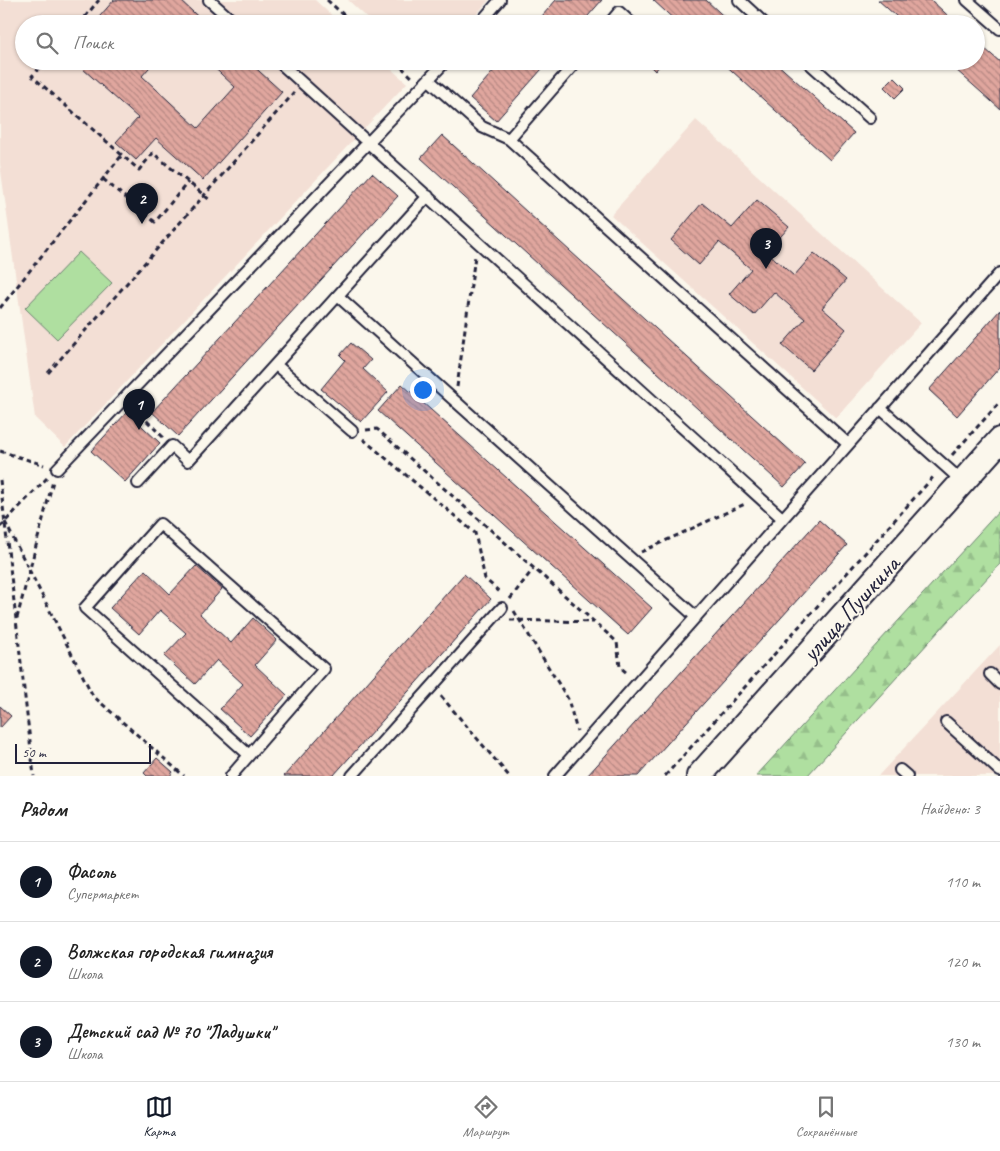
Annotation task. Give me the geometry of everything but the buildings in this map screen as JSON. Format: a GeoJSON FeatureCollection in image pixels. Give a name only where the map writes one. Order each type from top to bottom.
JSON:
{"type":"FeatureCollection","features":[{"type":"Feature","properties":{"kind":"street","name":"улица Пушкина"},"geometry":{"type":"LineString","coordinates":[[698,776],[1000,440]]}},
{"type":"Feature","properties":{"kind":"lane"},"geometry":{"type":"LineString","coordinates":[[210,0],[226,15]]}},
{"type":"Feature","properties":{"kind":"lane"},"geometry":{"type":"LineString","coordinates":[[487,15],[500,0]]}},
{"type":"Feature","properties":{"kind":"lane"},"geometry":{"type":"LineString","coordinates":[[739,0],[755,15]]}},
{"type":"Feature","properties":{"kind":"lane"},"geometry":{"type":"LineString","coordinates":[[968,0],[985,15]]}},
{"type":"Feature","properties":{"kind":"lane"},"geometry":{"type":"LineString","coordinates":[[985,15],[1000,29]]}},
{"type":"Feature","properties":{"kind":"lane"},"geometry":{"type":"LineString","coordinates":[[288,70],[782,518]]}},
{"type":"Feature","properties":{"kind":"lane"},"geometry":{"type":"LineString","coordinates":[[56,469],[438,70]]}},
{"type":"Feature","properties":{"kind":"lane"},"geometry":{"type":"LineString","coordinates":[[509,139],[569,70]]}},
{"type":"Feature","properties":{"kind":"lane"},"geometry":{"type":"LineString","coordinates":[[817,70],[870,118]]}},
{"type":"Feature","properties":{"kind":"lane"},"geometry":{"type":"LineString","coordinates":[[426,83],[482,127],[509,139],[848,444]]}},
{"type":"Feature","properties":{"kind":"lane"},"geometry":{"type":"LineString","coordinates":[[138,483],[172,446],[188,461],[428,196]]}},
{"type":"Feature","properties":{"kind":"lane"},"geometry":{"type":"LineString","coordinates":[[555,776],[1000,273]]}},
{"type":"Feature","properties":{"kind":"lane"},"geometry":{"type":"LineString","coordinates":[[339,296],[696,617]]}},
{"type":"Feature","properties":{"kind":"lane"},"geometry":{"type":"LineString","coordinates":[[276,365],[352,430]]}},
{"type":"Feature","properties":{"kind":"lane"},"geometry":{"type":"LineString","coordinates":[[880,408],[962,482]]}},
{"type":"Feature","properties":{"kind":"lane"},"geometry":{"type":"LineString","coordinates":[[231,776],[324,669],[160,524],[85,608],[249,755]]}},
{"type":"Feature","properties":{"kind":"lane"},"geometry":{"type":"LineString","coordinates":[[352,776],[502,608]]}},
{"type":"Feature","properties":{"kind":"lane"},"geometry":{"type":"LineString","coordinates":[[990,674],[1000,684]]}},
{"type":"Feature","properties":{"kind":"lane"},"geometry":{"type":"LineString","coordinates":[[946,722],[1000,771]]}},
{"type":"Feature","properties":{"kind":"path"},"geometry":{"type":"LineString","coordinates":[[86,15],[99,0]]}},
{"type":"Feature","properties":{"kind":"path"},"geometry":{"type":"LineString","coordinates":[[327,0],[344,15]]}},
{"type":"Feature","properties":{"kind":"path"},"geometry":{"type":"LineString","coordinates":[[38,70],[32,76],[139,170],[153,153],[211,201]]}},
{"type":"Feature","properties":{"kind":"path"},"geometry":{"type":"LineString","coordinates":[[408,70],[426,83]]}},
{"type":"Feature","properties":{"kind":"path"},"geometry":{"type":"LineString","coordinates":[[48,373],[302,83]]}},
{"type":"Feature","properties":{"kind":"path"},"geometry":{"type":"LineString","coordinates":[[0,308],[122,155]]}},
{"type":"Feature","properties":{"kind":"path"},"geometry":{"type":"LineString","coordinates":[[102,179],[155,222],[188,182]]}},
{"type":"Feature","properties":{"kind":"path"},"geometry":{"type":"LineString","coordinates":[[455,401],[477,241]]}},
{"type":"Feature","properties":{"kind":"path"},"geometry":{"type":"LineString","coordinates":[[125,399],[172,446]]}},
{"type":"Feature","properties":{"kind":"path"},"geometry":{"type":"LineString","coordinates":[[665,776],[1000,402]]}},
{"type":"Feature","properties":{"kind":"path"},"geometry":{"type":"LineString","coordinates":[[352,430],[377,429],[534,568],[617,642],[620,667],[637,683]]}},
{"type":"Feature","properties":{"kind":"path"},"geometry":{"type":"LineString","coordinates":[[352,430],[475,533],[485,579],[509,600],[518,620],[568,699],[581,746]]}},
{"type":"Feature","properties":{"kind":"path"},"geometry":{"type":"LineString","coordinates":[[0,451],[56,469]]}},
{"type":"Feature","properties":{"kind":"path"},"geometry":{"type":"LineString","coordinates":[[0,527],[56,469]]}},
{"type":"Feature","properties":{"kind":"path"},"geometry":{"type":"LineString","coordinates":[[16,622],[56,469]]}},
{"type":"Feature","properties":{"kind":"path"},"geometry":{"type":"LineString","coordinates":[[0,480],[34,776]]}},
{"type":"Feature","properties":{"kind":"path"},"geometry":{"type":"LineString","coordinates":[[630,557],[759,497]]}},
{"type":"Feature","properties":{"kind":"path"},"geometry":{"type":"LineString","coordinates":[[5,522],[94,696],[184,776]]}},
{"type":"Feature","properties":{"kind":"path"},"geometry":{"type":"LineString","coordinates":[[502,608],[534,568]]}},
{"type":"Feature","properties":{"kind":"path"},"geometry":{"type":"LineString","coordinates":[[492,620],[594,622]]}},
{"type":"Feature","properties":{"kind":"path"},"geometry":{"type":"LineString","coordinates":[[432,686],[509,776]]}},
{"type":"Feature","properties":{"kind":"shaded area"},"geometry":{"type":"Polygon","coordinates":[[[0,0],[315,0],[331,15],[15,15],[15,70],[392,70],[407,83],[65,447],[35,418],[0,164],[0,0]]]}},
{"type":"Feature","properties":{"kind":"shaded area"},"geometry":{"type":"Polygon","coordinates":[[[348,0],[489,0],[476,15],[364,15],[348,0]]]}},
{"type":"Feature","properties":{"kind":"shaded area"},"geometry":{"type":"Polygon","coordinates":[[[696,120],[921,323],[836,418],[611,215],[696,120]]]}},
{"type":"Feature","properties":{"kind":"shaded area"},"geometry":{"type":"Polygon","coordinates":[[[1000,645],[1000,776],[878,776],[1000,645]]]}},
{"type":"Feature","properties":{"kind":"green space"},"geometry":{"type":"Polygon","coordinates":[[[79,252],[112,283],[57,339],[25,308],[79,252]]]}},
{"type":"Feature","properties":{"kind":"green space"},"geometry":{"type":"Polygon","coordinates":[[[1000,510],[1000,564],[807,776],[756,776],[1000,510]]]}},
{"type":"Feature","properties":{"kind":"place","name":"Волжская городская гимназия"},"geometry":{"type":"Point","coordinates":[142,224]}},
{"type":"Feature","properties":{"kind":"place","name":"Детский сад № 70 \"Ладушки\""},"geometry":{"type":"Point","coordinates":[766,269]}},
{"type":"Feature","properties":{"kind":"place","name":"Фасоль"},"geometry":{"type":"Point","coordinates":[139,430]}}]}
